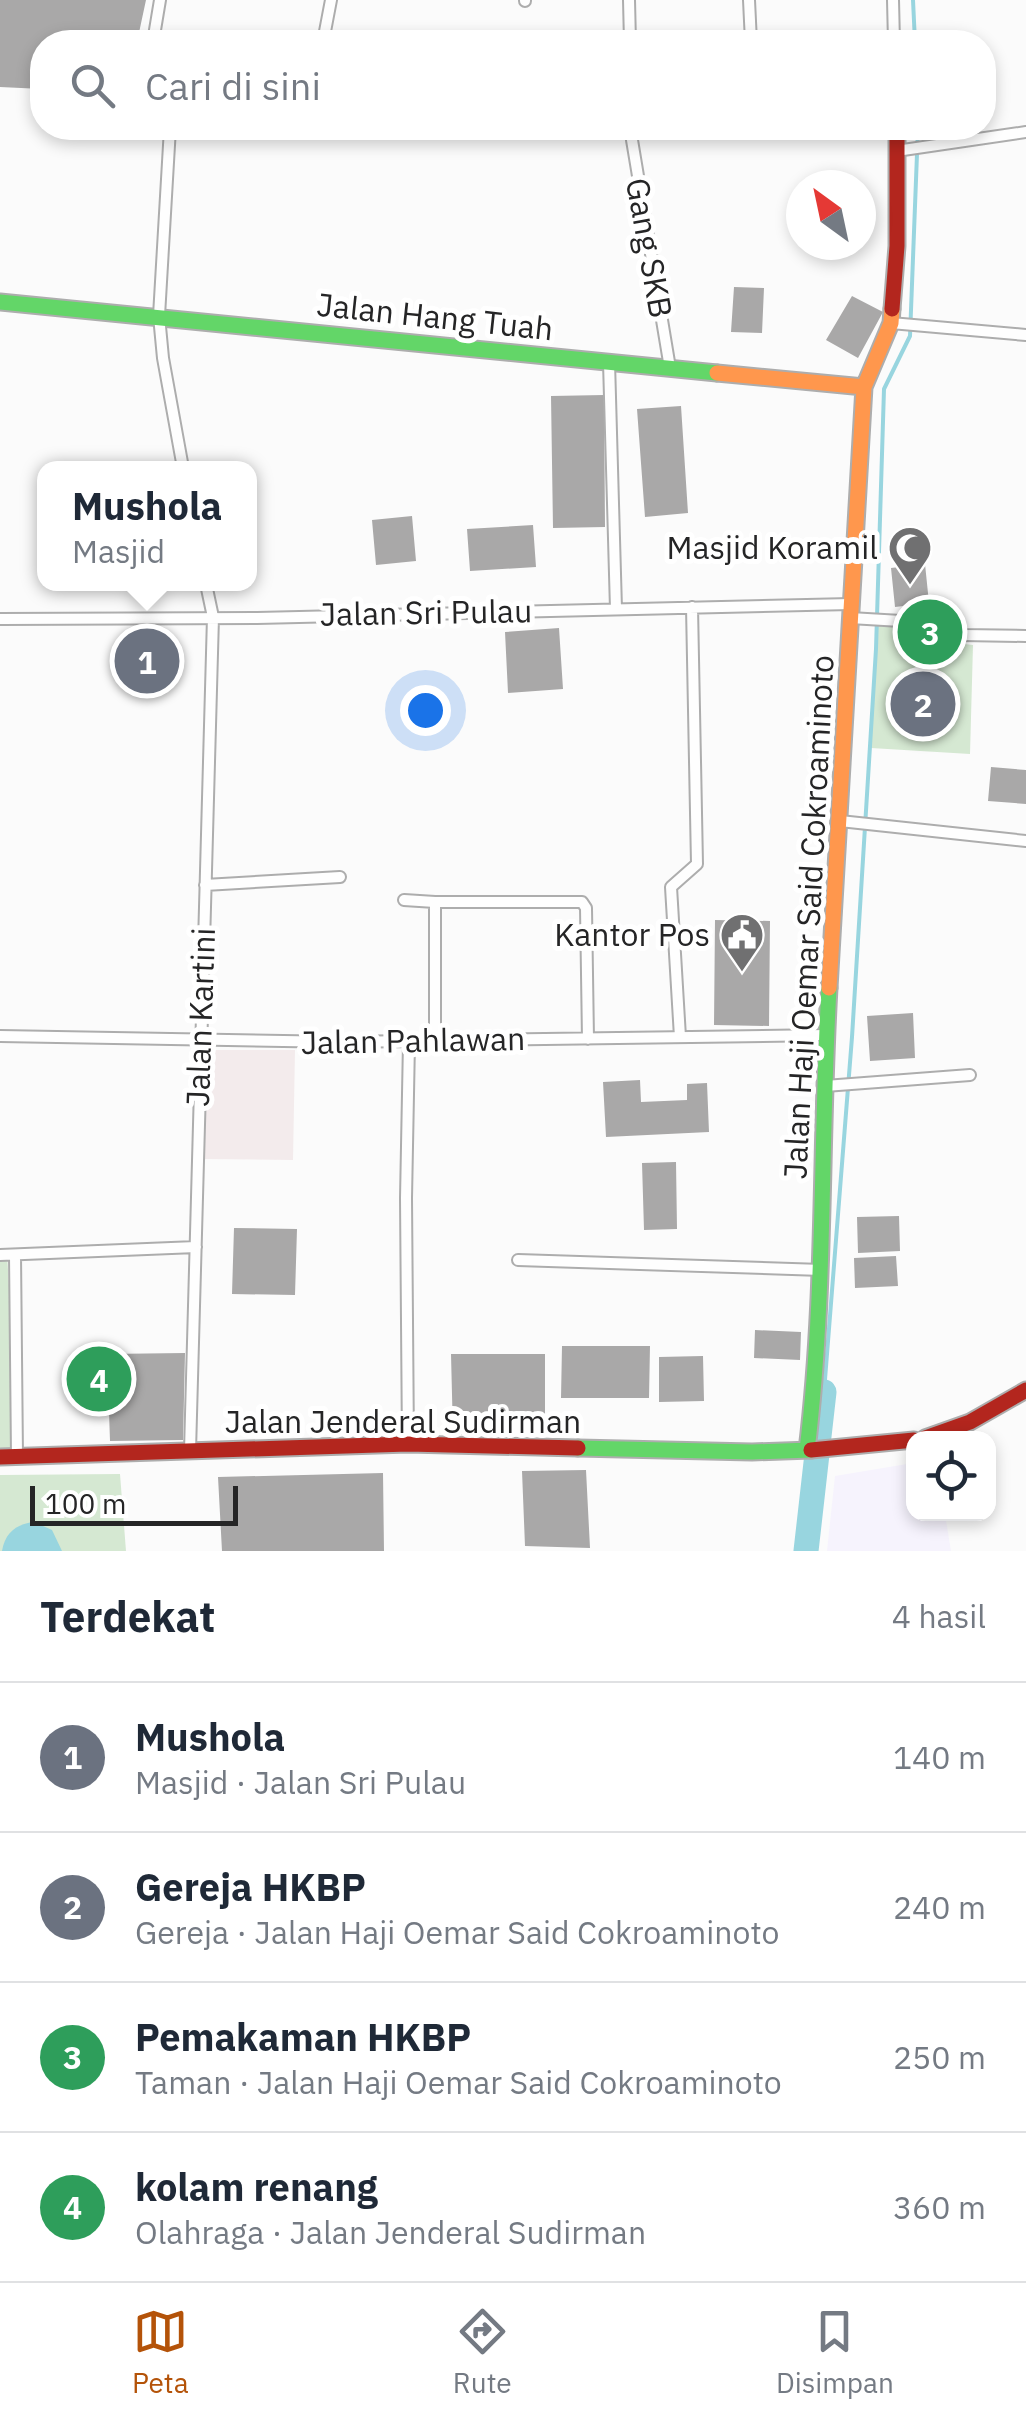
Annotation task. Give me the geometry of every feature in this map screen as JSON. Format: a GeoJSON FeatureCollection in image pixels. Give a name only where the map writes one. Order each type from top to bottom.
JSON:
{"type":"FeatureCollection","features":[{"type":"Feature","properties":{"kind":"street"},"geometry":{"type":"LineString","coordinates":[[155,30],[160,0]]}},
{"type":"Feature","properties":{"kind":"street"},"geometry":{"type":"LineString","coordinates":[[325,30],[331,0]]}},
{"type":"Feature","properties":{"kind":"street"},"geometry":{"type":"LineString","coordinates":[[629,0],[630,30]]}},
{"type":"Feature","properties":{"kind":"street"},"geometry":{"type":"LineString","coordinates":[[749,0],[750,30]]}},
{"type":"Feature","properties":{"kind":"street"},"geometry":{"type":"LineString","coordinates":[[894,0],[894,30]]}},
{"type":"Feature","properties":{"kind":"street"},"geometry":{"type":"LineString","coordinates":[[996,137],[1026,132]]}},
{"type":"Feature","properties":{"kind":"street"},"geometry":{"type":"LineString","coordinates":[[169,140],[159,316],[162,358],[182,461]]}},
{"type":"Feature","properties":{"kind":"street","name":"Gang SKB"},"geometry":{"type":"LineString","coordinates":[[632,140],[670,368]]}},
{"type":"Feature","properties":{"kind":"street","name":"Jalan Haji Oemar Said Cokroaminoto"},"geometry":{"type":"LineString","coordinates":[[809,1450],[830,1086],[826,1035],[845,821],[864,387],[895,323],[899,140]]}},
{"type":"Feature","properties":{"kind":"street"},"geometry":{"type":"LineString","coordinates":[[900,150],[980,140]]}},
{"type":"Feature","properties":{"kind":"street","name":"Jalan Hang Tuah"},"geometry":{"type":"LineString","coordinates":[[0,302],[864,387]]}},
{"type":"Feature","properties":{"kind":"street"},"geometry":{"type":"LineString","coordinates":[[895,323],[1026,335]]}},
{"type":"Feature","properties":{"kind":"street"},"geometry":{"type":"LineString","coordinates":[[609,362],[616,609]]}},
{"type":"Feature","properties":{"kind":"street","name":"Jalan Kartini"},"geometry":{"type":"LineString","coordinates":[[190,1451],[213,617],[207,591]]}},
{"type":"Feature","properties":{"kind":"street"},"geometry":{"type":"LineString","coordinates":[[680,1037],[671,886],[696,864],[692,608]]}},
{"type":"Feature","properties":{"kind":"street","name":"Jalan Sri Pulau"},"geometry":{"type":"LineString","coordinates":[[0,619],[692,608],[854,613],[962,635],[1026,636]]}},
{"type":"Feature","properties":{"kind":"street"},"geometry":{"type":"LineString","coordinates":[[845,821],[1026,841]]}},
{"type":"Feature","properties":{"kind":"street"},"geometry":{"type":"LineString","coordinates":[[205,886],[340,877]]}},
{"type":"Feature","properties":{"kind":"street"},"geometry":{"type":"LineString","coordinates":[[404,900],[582,902],[586,908],[588,1039]]}},
{"type":"Feature","properties":{"kind":"street"},"geometry":{"type":"LineString","coordinates":[[435,902],[435,1042]]}},
{"type":"Feature","properties":{"kind":"street","name":"Jalan Pahlawan"},"geometry":{"type":"LineString","coordinates":[[0,1036],[435,1042],[826,1035]]}},
{"type":"Feature","properties":{"kind":"street"},"geometry":{"type":"LineString","coordinates":[[408,1444],[409,1042]]}},
{"type":"Feature","properties":{"kind":"street"},"geometry":{"type":"LineString","coordinates":[[830,1086],[970,1075]]}},
{"type":"Feature","properties":{"kind":"street"},"geometry":{"type":"LineString","coordinates":[[0,1255],[196,1247]]}},
{"type":"Feature","properties":{"kind":"street"},"geometry":{"type":"LineString","coordinates":[[8,1457],[15,1255]]}},
{"type":"Feature","properties":{"kind":"street"},"geometry":{"type":"LineString","coordinates":[[518,1260],[822,1270]]}},
{"type":"Feature","properties":{"kind":"street"},"geometry":{"type":"LineString","coordinates":[[945,1431],[970,1422],[1026,1390]]}},
{"type":"Feature","properties":{"kind":"street","name":"Jalan Jenderal Sudirman"},"geometry":{"type":"LineString","coordinates":[[8,1457],[408,1444],[752,1452],[906,1441]]}},
{"type":"Feature","properties":{"kind":"shaded area"},"geometry":{"type":"Polygon","coordinates":[[[205,1050],[295,1050],[293,1160],[202,1159],[205,1050]]]}},
{"type":"Feature","properties":{"kind":"shaded area"},"geometry":{"type":"Polygon","coordinates":[[[906,1464],[906,1521],[946,1521],[951,1551],[827,1551],[835,1476],[906,1464]]]}},
{"type":"Feature","properties":{"kind":"green space"},"geometry":{"type":"Polygon","coordinates":[[[902,624],[938,641],[973,645],[970,754],[871,748],[876,625],[902,624]]]}},
{"type":"Feature","properties":{"kind":"green space"},"geometry":{"type":"Polygon","coordinates":[[[0,1253],[7,1253],[19,1453],[0,1454],[0,1253]]]}},
{"type":"Feature","properties":{"kind":"green space"},"geometry":{"type":"Polygon","coordinates":[[[120,1474],[126,1551],[0,1551],[0,1475],[120,1474]]]}},
{"type":"Feature","properties":{"kind":"water"},"geometry":{"type":"Polygon","coordinates":[[[34,1522],[52,1530],[62,1551],[2,1551],[12,1530],[34,1522]]]}},
{"type":"Feature","properties":{"kind":"building"},"geometry":{"type":"Polygon","coordinates":[[[0,0],[146,0],[140,30],[30,30],[30,88],[0,87],[0,0]]]}},
{"type":"Feature","properties":{"kind":"building"},"geometry":{"type":"Polygon","coordinates":[[[734,287],[764,288],[762,333],[731,332],[734,287]]]}},
{"type":"Feature","properties":{"kind":"building"},"geometry":{"type":"Polygon","coordinates":[[[852,296],[883,312],[858,358],[826,340],[852,296]]]}},
{"type":"Feature","properties":{"kind":"building"},"geometry":{"type":"Polygon","coordinates":[[[604,395],[605,527],[553,528],[551,396],[604,395]]]}},
{"type":"Feature","properties":{"kind":"building"},"geometry":{"type":"Polygon","coordinates":[[[681,406],[688,513],[645,517],[637,409],[681,406]]]}},
{"type":"Feature","properties":{"kind":"building"},"geometry":{"type":"Polygon","coordinates":[[[412,516],[416,561],[376,565],[372,520],[412,516]]]}},
{"type":"Feature","properties":{"kind":"building"},"geometry":{"type":"Polygon","coordinates":[[[533,525],[536,567],[470,571],[467,529],[533,525]]]}},
{"type":"Feature","properties":{"kind":"building","name":"Masjid Koramil"},"geometry":{"type":"Polygon","coordinates":[[[925,564],[929,603],[895,607],[891,568],[925,564]]]}},
{"type":"Feature","properties":{"kind":"building"},"geometry":{"type":"Polygon","coordinates":[[[559,628],[563,689],[508,693],[505,632],[559,628]]]}},
{"type":"Feature","properties":{"kind":"building"},"geometry":{"type":"Polygon","coordinates":[[[991,767],[1026,770],[1026,804],[988,801],[991,767]]]}},
{"type":"Feature","properties":{"kind":"building","name":"Kantor Pos"},"geometry":{"type":"Polygon","coordinates":[[[715,920],[770,921],[769,1026],[714,1025],[715,920]]]}},
{"type":"Feature","properties":{"kind":"building"},"geometry":{"type":"Polygon","coordinates":[[[913,1013],[915,1058],[870,1061],[867,1016],[913,1013]]]}},
{"type":"Feature","properties":{"kind":"building"},"geometry":{"type":"Polygon","coordinates":[[[640,1080],[641,1102],[687,1100],[687,1084],[707,1083],[709,1132],[606,1137],[603,1082],[640,1080]]]}},
{"type":"Feature","properties":{"kind":"building"},"geometry":{"type":"Polygon","coordinates":[[[676,1162],[677,1229],[644,1230],[642,1163],[676,1162]]]}},
{"type":"Feature","properties":{"kind":"building"},"geometry":{"type":"Polygon","coordinates":[[[899,1216],[900,1251],[858,1253],[857,1217],[899,1216]]]}},
{"type":"Feature","properties":{"kind":"building"},"geometry":{"type":"Polygon","coordinates":[[[234,1228],[297,1229],[295,1295],[232,1294],[234,1228]]]}},
{"type":"Feature","properties":{"kind":"building"},"geometry":{"type":"Polygon","coordinates":[[[896,1256],[898,1286],[855,1288],[854,1258],[896,1256]]]}},
{"type":"Feature","properties":{"kind":"building"},"geometry":{"type":"Polygon","coordinates":[[[755,1330],[801,1332],[800,1360],[754,1358],[755,1330]]]}},
{"type":"Feature","properties":{"kind":"building"},"geometry":{"type":"Polygon","coordinates":[[[562,1346],[650,1346],[649,1398],[561,1398],[562,1346]]]}},
{"type":"Feature","properties":{"kind":"building"},"geometry":{"type":"Polygon","coordinates":[[[185,1353],[183,1440],[110,1441],[107,1354],[185,1353]]]}},
{"type":"Feature","properties":{"kind":"building"},"geometry":{"type":"Polygon","coordinates":[[[451,1354],[545,1354],[545,1435],[453,1435],[451,1354]]]}},
{"type":"Feature","properties":{"kind":"building"},"geometry":{"type":"Polygon","coordinates":[[[703,1356],[704,1401],[659,1402],[659,1357],[703,1356]]]}},
{"type":"Feature","properties":{"kind":"building"},"geometry":{"type":"Polygon","coordinates":[[[586,1470],[590,1548],[525,1546],[522,1471],[586,1470]]]}},
{"type":"Feature","properties":{"kind":"building"},"geometry":{"type":"Polygon","coordinates":[[[383,1473],[384,1551],[222,1551],[218,1477],[383,1473]]]}},
{"type":"Feature","properties":{"kind":"waterway"},"geometry":{"type":"LineString","coordinates":[[913,0],[914,30]]}},
{"type":"Feature","properties":{"kind":"waterway"},"geometry":{"type":"LineString","coordinates":[[824,1392],[852,1037],[876,649],[884,389],[910,336],[918,140]]}},
{"type":"Feature","properties":{"kind":"waterway"},"geometry":{"type":"LineString","coordinates":[[806,1551],[824,1392]]}},
{"type":"Feature","properties":{"kind":"traffic: fast"},"geometry":{"type":"LineString","coordinates":[[0,302],[717,373]]}},
{"type":"Feature","properties":{"kind":"traffic: fast"},"geometry":{"type":"LineString","coordinates":[[807,1450],[820,1276],[829,988]]}},
{"type":"Feature","properties":{"kind":"traffic: fast"},"geometry":{"type":"LineString","coordinates":[[578,1448],[811,1450]]}},
{"type":"Feature","properties":{"kind":"traffic: slow"},"geometry":{"type":"LineString","coordinates":[[829,988],[864,387],[891,323],[892,309]]}},
{"type":"Feature","properties":{"kind":"traffic: slow"},"geometry":{"type":"LineString","coordinates":[[717,373],[864,387]]}},
{"type":"Feature","properties":{"kind":"traffic: jam"},"geometry":{"type":"LineString","coordinates":[[892,309],[897,246],[897,140]]}},
{"type":"Feature","properties":{"kind":"traffic: jam"},"geometry":{"type":"LineString","coordinates":[[945,1431],[970,1422],[1026,1390]]}},
{"type":"Feature","properties":{"kind":"traffic: jam"},"geometry":{"type":"LineString","coordinates":[[811,1450],[906,1441]]}},
{"type":"Feature","properties":{"kind":"traffic: jam"},"geometry":{"type":"LineString","coordinates":[[0,1457],[408,1444],[578,1448]]}},
{"type":"Feature","properties":{"kind":"place","name":"Masjid Koramil"},"geometry":{"type":"Point","coordinates":[910,586]}},
{"type":"Feature","properties":{"kind":"place","name":"Pemakaman HKBP"},"geometry":{"type":"Point","coordinates":[930,632]}},
{"type":"Feature","properties":{"kind":"place","name":"Mushola"},"geometry":{"type":"Point","coordinates":[147,661]}},
{"type":"Feature","properties":{"kind":"place","name":"Gereja HKBP"},"geometry":{"type":"Point","coordinates":[923,704]}},
{"type":"Feature","properties":{"kind":"place","name":"Kantor Pos"},"geometry":{"type":"Point","coordinates":[742,973]}},
{"type":"Feature","properties":{"kind":"place","name":"kolam renang"},"geometry":{"type":"Point","coordinates":[99,1379]}}]}
